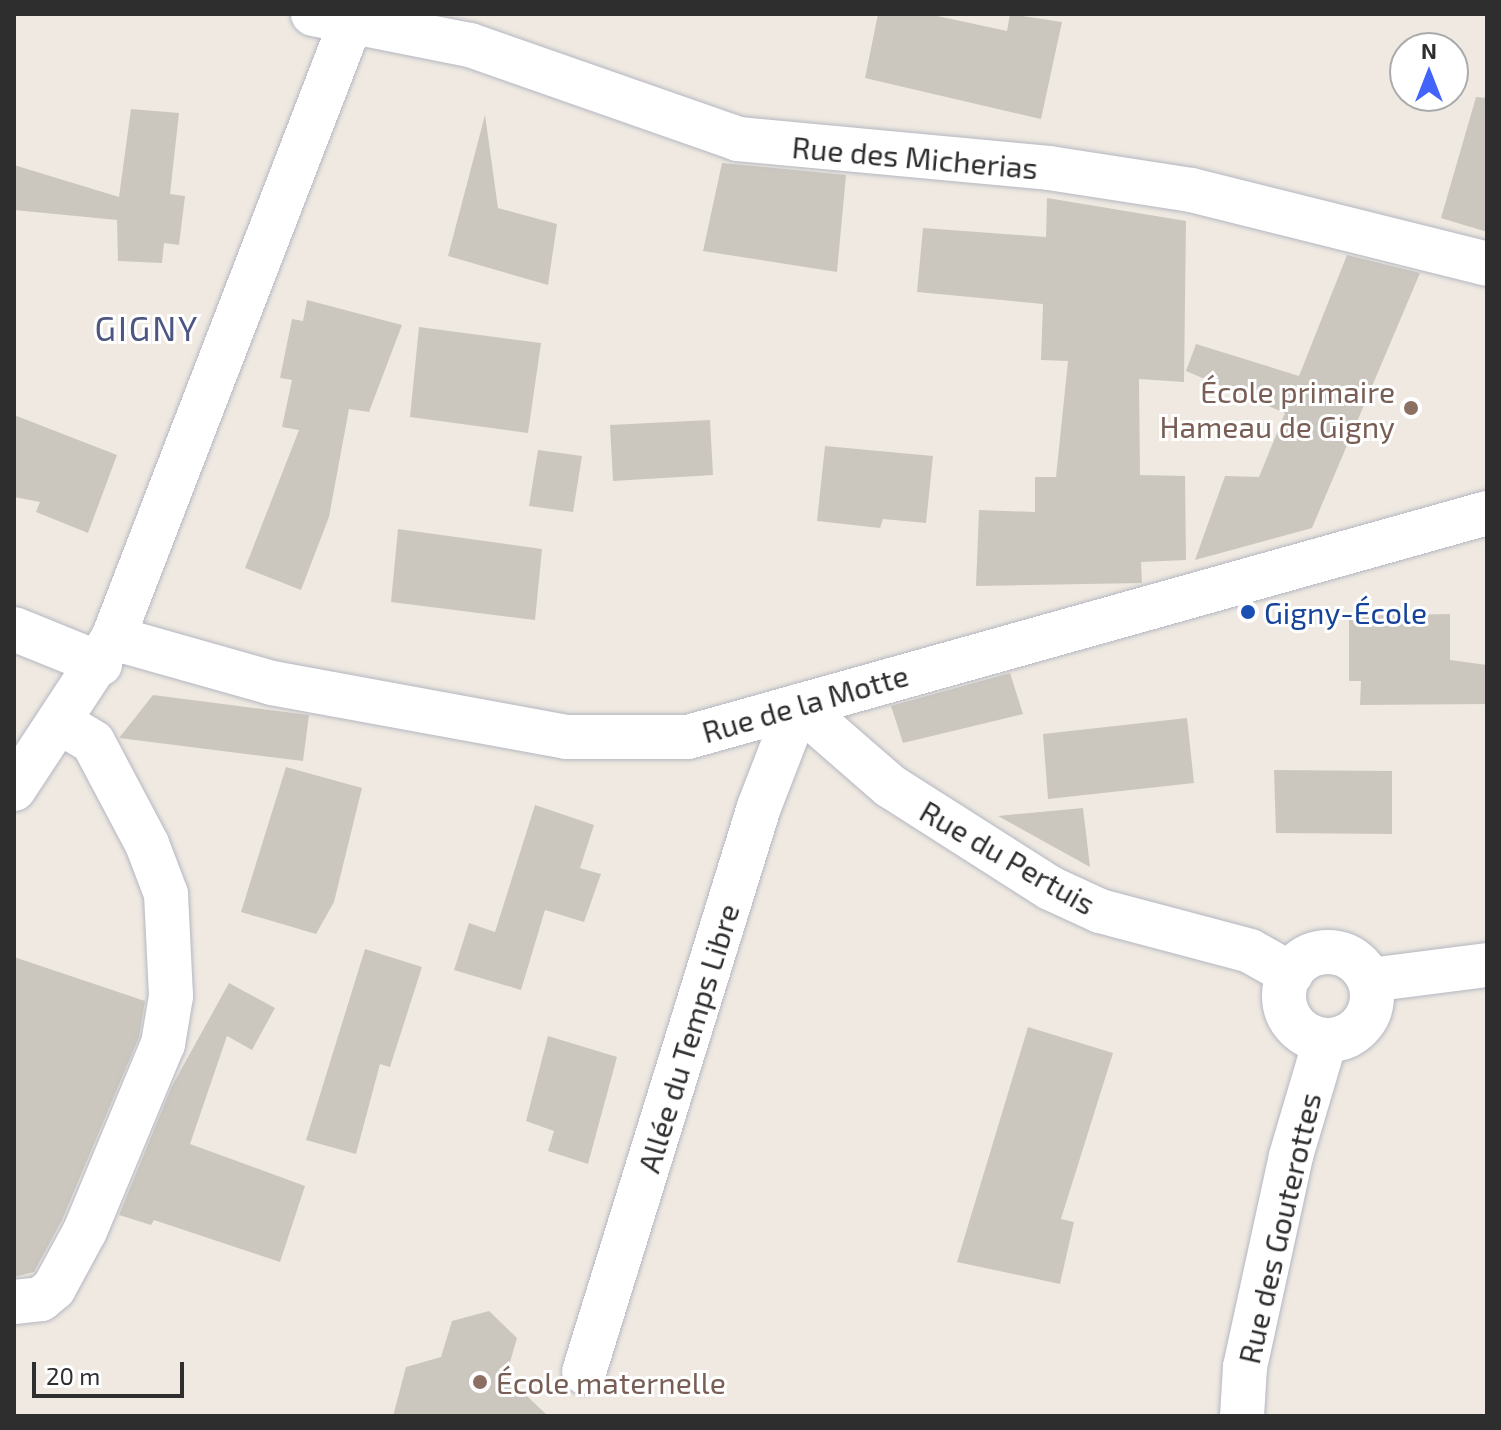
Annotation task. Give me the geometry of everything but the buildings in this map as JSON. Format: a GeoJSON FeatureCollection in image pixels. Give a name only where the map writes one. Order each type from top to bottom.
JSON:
{"type":"FeatureCollection","features":[{"type":"Feature","properties":{"kind":"street","name":"Rue des Micherias"},"geometry":{"type":"LineString","coordinates":[[339,17],[470,45],[738,139],[1049,168],[1191,190],[1487,264]]}},
{"type":"Feature","properties":{"kind":"street"},"geometry":{"type":"LineString","coordinates":[[14,789],[106,651],[339,17]]}},
{"type":"Feature","properties":{"kind":"street","name":"Rue de la Motte"},"geometry":{"type":"LineString","coordinates":[[14,629],[106,651],[566,737],[688,737],[1487,513]]}},
{"type":"Feature","properties":{"kind":"street","name":"Rue du Pertuis"},"geometry":{"type":"LineString","coordinates":[[798,706],[890,786],[1050,888],[1100,911],[1250,951],[1291,974]]}},
{"type":"Feature","properties":{"kind":"street","name":"Allée du Temps Libre"},"geometry":{"type":"LineString","coordinates":[[584,1372],[759,807],[798,706]]}},
{"type":"Feature","properties":{"kind":"street"},"geometry":{"type":"LineString","coordinates":[[14,1302],[41,1299],[54,1288],[85,1231],[163,1044],[171,996],[166,894],[147,844],[93,742],[60,722]]}},
{"type":"Feature","properties":{"kind":"street"},"geometry":{"type":"LineString","coordinates":[[1332,953],[1355,961],[1370,980],[1372,1002],[1364,1023],[1325,1041],[1301,1031],[1286,1010],[1291,974],[1309,957],[1332,953]]}},
{"type":"Feature","properties":{"kind":"street"},"geometry":{"type":"LineString","coordinates":[[1370,980],[1487,965]]}},
{"type":"Feature","properties":{"kind":"street","name":"Rue des Gouterottes"},"geometry":{"type":"LineString","coordinates":[[1242,1416],[1245,1367],[1291,1156],[1325,1041]]}},
{"type":"Feature","properties":{"kind":"place","name":"École primaire Hameau de Gigny"},"geometry":{"type":"Point","coordinates":[1411,408]}},
{"type":"Feature","properties":{"kind":"place","name":"Gigny-École"},"geometry":{"type":"Point","coordinates":[1248,612]}},
{"type":"Feature","properties":{"kind":"place","name":"École maternelle"},"geometry":{"type":"Point","coordinates":[480,1382]}},
{"type":"Feature","properties":{"kind":"district","name":"GIGNY"},"geometry":{"type":"Point","coordinates":[147,328]}}]}
